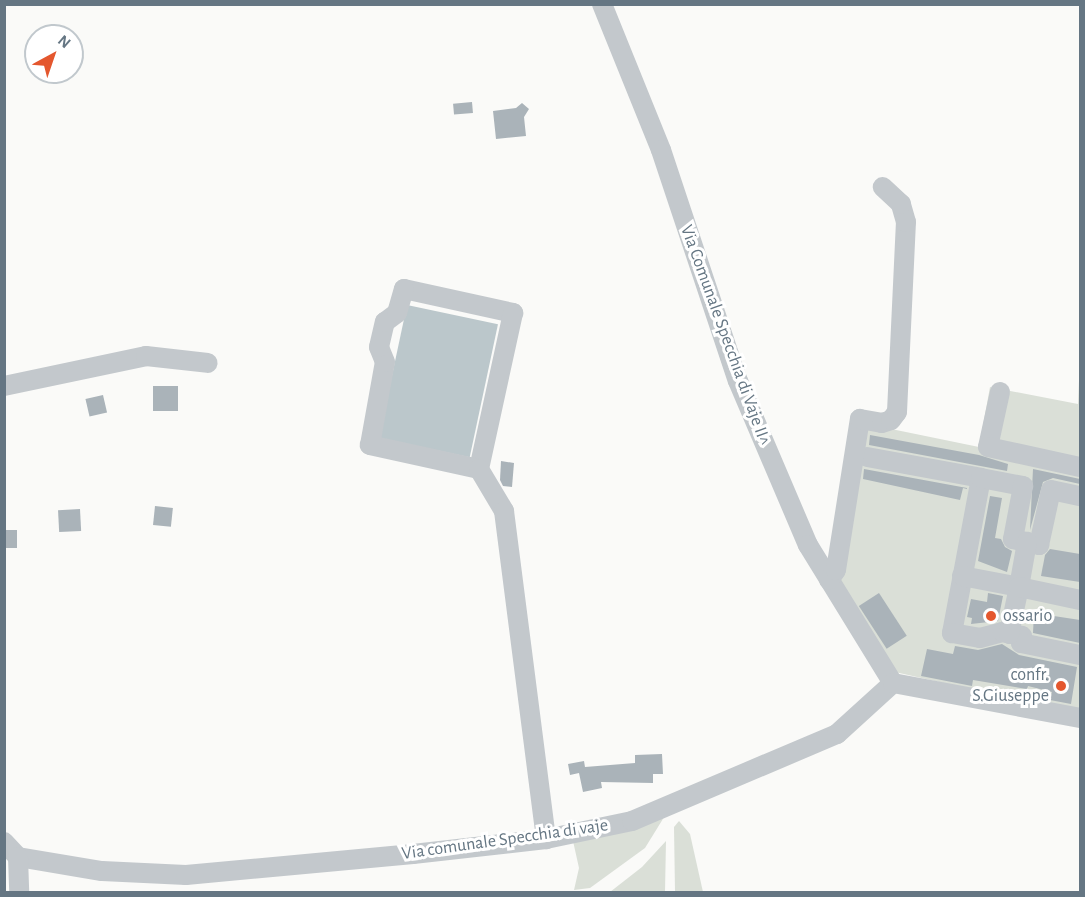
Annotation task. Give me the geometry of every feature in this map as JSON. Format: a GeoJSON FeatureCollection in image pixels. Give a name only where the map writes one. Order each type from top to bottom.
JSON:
{"type":"FeatureCollection","features":[{"type":"Feature","properties":{"kind":"street","name":"Via Comunale Specchia di Vaje II^"},"geometry":{"type":"LineString","coordinates":[[602,4],[661,150],[738,381],[808,545],[893,683]]}},
{"type":"Feature","properties":{"kind":"street"},"geometry":{"type":"LineString","coordinates":[[829,580],[836,570],[860,419],[882,423],[891,420],[897,412],[906,222],[901,204],[883,187]]}},
{"type":"Feature","properties":{"kind":"street"},"geometry":{"type":"LineString","coordinates":[[479,469],[370,445],[385,362],[379,347],[385,322],[397,313],[404,289],[513,313],[479,469],[504,511],[546,838]]}},
{"type":"Feature","properties":{"kind":"street"},"geometry":{"type":"LineString","coordinates":[[4,386],[146,356],[208,363]]}},
{"type":"Feature","properties":{"kind":"street"},"geometry":{"type":"LineString","coordinates":[[1000,392],[988,447],[1080,467]]}},
{"type":"Feature","properties":{"kind":"street"},"geometry":{"type":"LineString","coordinates":[[867,457],[1023,486]]}},
{"type":"Feature","properties":{"kind":"street"},"geometry":{"type":"LineString","coordinates":[[1028,457],[1013,539],[1039,545],[1051,489],[1080,496]]}},
{"type":"Feature","properties":{"kind":"street"},"geometry":{"type":"LineString","coordinates":[[981,478],[952,633],[980,638],[1009,634],[1022,636],[1021,643],[1080,655]]}},
{"type":"Feature","properties":{"kind":"street"},"geometry":{"type":"LineString","coordinates":[[1009,634],[1027,542]]}},
{"type":"Feature","properties":{"kind":"street"},"geometry":{"type":"LineString","coordinates":[[962,576],[1080,600]]}},
{"type":"Feature","properties":{"kind":"street"},"geometry":{"type":"LineString","coordinates":[[893,683],[1080,718]]}},
{"type":"Feature","properties":{"kind":"street","name":"Via comunale Specchia di vaje"},"geometry":{"type":"LineString","coordinates":[[18,857],[102,871],[186,875],[546,838],[643,817],[837,734],[893,683]]}},
{"type":"Feature","properties":{"kind":"street"},"geometry":{"type":"LineString","coordinates":[[4,842],[18,857],[19,892]]}},
{"type":"Feature","properties":{"kind":"shaded area"},"geometry":{"type":"Polygon","coordinates":[[[407,305],[498,324],[470,457],[379,438],[407,305]]]}},
{"type":"Feature","properties":{"kind":"shaded area"},"geometry":{"type":"Polygon","coordinates":[[[1080,357],[1080,714],[895,672],[838,584],[862,423],[979,447],[990,387],[1078,404],[1080,357]]]}},
{"type":"Feature","properties":{"kind":"shaded area"},"geometry":{"type":"Polygon","coordinates":[[[666,814],[645,848],[590,888],[574,890],[579,868],[573,841],[666,814]]]}},
{"type":"Feature","properties":{"kind":"shaded area"},"geometry":{"type":"Polygon","coordinates":[[[679,821],[690,834],[703,892],[675,892],[674,827],[679,821]]]}},
{"type":"Feature","properties":{"kind":"shaded area"},"geometry":{"type":"Polygon","coordinates":[[[666,841],[665,892],[610,892],[642,867],[666,841]]]}},
{"type":"Feature","properties":{"kind":"building"},"geometry":{"type":"Polygon","coordinates":[[[472,102],[473,113],[454,115],[453,104],[472,102]]]}},
{"type":"Feature","properties":{"kind":"building"},"geometry":{"type":"Polygon","coordinates":[[[522,103],[529,109],[524,117],[526,136],[496,139],[493,111],[516,108],[522,103]]]}},
{"type":"Feature","properties":{"kind":"building"},"geometry":{"type":"Polygon","coordinates":[[[153,386],[178,386],[178,411],[153,411],[153,386]]]}},
{"type":"Feature","properties":{"kind":"building"},"geometry":{"type":"Polygon","coordinates":[[[103,395],[107,413],[90,417],[85,399],[103,395]]]}},
{"type":"Feature","properties":{"kind":"building"},"geometry":{"type":"Polygon","coordinates":[[[870,435],[979,455],[1008,464],[1007,471],[869,445],[870,435]]]}},
{"type":"Feature","properties":{"kind":"building"},"geometry":{"type":"Polygon","coordinates":[[[501,461],[514,463],[512,487],[503,486],[500,480],[501,461]]]}},
{"type":"Feature","properties":{"kind":"building"},"geometry":{"type":"Polygon","coordinates":[[[864,469],[967,488],[967,489],[963,488],[960,500],[863,479],[864,469]]]}},
{"type":"Feature","properties":{"kind":"building"},"geometry":{"type":"Polygon","coordinates":[[[1033,469],[1080,479],[1080,484],[1053,478],[1043,482],[1030,530],[1033,469]]]}},
{"type":"Feature","properties":{"kind":"building"},"geometry":{"type":"Polygon","coordinates":[[[990,496],[1002,498],[995,538],[1001,539],[1005,547],[1012,551],[1007,572],[978,561],[990,496]]]}},
{"type":"Feature","properties":{"kind":"building"},"geometry":{"type":"Polygon","coordinates":[[[155,506],[173,508],[171,527],[153,525],[155,506]]]}},
{"type":"Feature","properties":{"kind":"building"},"geometry":{"type":"Polygon","coordinates":[[[80,509],[81,531],[59,532],[58,510],[80,509]]]}},
{"type":"Feature","properties":{"kind":"building"},"geometry":{"type":"Polygon","coordinates":[[[4,530],[17,530],[17,548],[4,548],[4,530]]]}},
{"type":"Feature","properties":{"kind":"building"},"geometry":{"type":"Polygon","coordinates":[[[1050,549],[1080,554],[1080,582],[1041,576],[1045,555],[1050,549]]]}},
{"type":"Feature","properties":{"kind":"building"},"geometry":{"type":"Polygon","coordinates":[[[879,593],[907,636],[887,649],[859,606],[879,593]]]}},
{"type":"Feature","properties":{"kind":"building"},"geometry":{"type":"Polygon","coordinates":[[[988,593],[1003,596],[998,621],[971,624],[972,618],[967,617],[971,599],[987,602],[988,593]]]}},
{"type":"Feature","properties":{"kind":"building"},"geometry":{"type":"Polygon","coordinates":[[[1034,613],[1080,620],[1080,643],[1033,633],[1034,613]]]}},
{"type":"Feature","properties":{"kind":"building"},"geometry":{"type":"Polygon","coordinates":[[[1002,644],[1019,655],[1077,667],[1071,704],[1050,700],[1052,692],[1028,686],[1027,689],[973,680],[972,686],[921,676],[927,649],[953,654],[955,646],[978,650],[1002,644]]]}},
{"type":"Feature","properties":{"kind":"building"},"geometry":{"type":"Polygon","coordinates":[[[662,754],[663,774],[653,774],[653,783],[601,782],[602,788],[583,792],[579,773],[570,775],[568,764],[584,761],[585,767],[635,763],[635,755],[662,754]]]}},
{"type":"Feature","properties":{"kind":"place","name":"ossario"},"geometry":{"type":"Point","coordinates":[991,616]}},
{"type":"Feature","properties":{"kind":"place","name":"confr. S.Giuseppe"},"geometry":{"type":"Point","coordinates":[1061,686]}}]}
